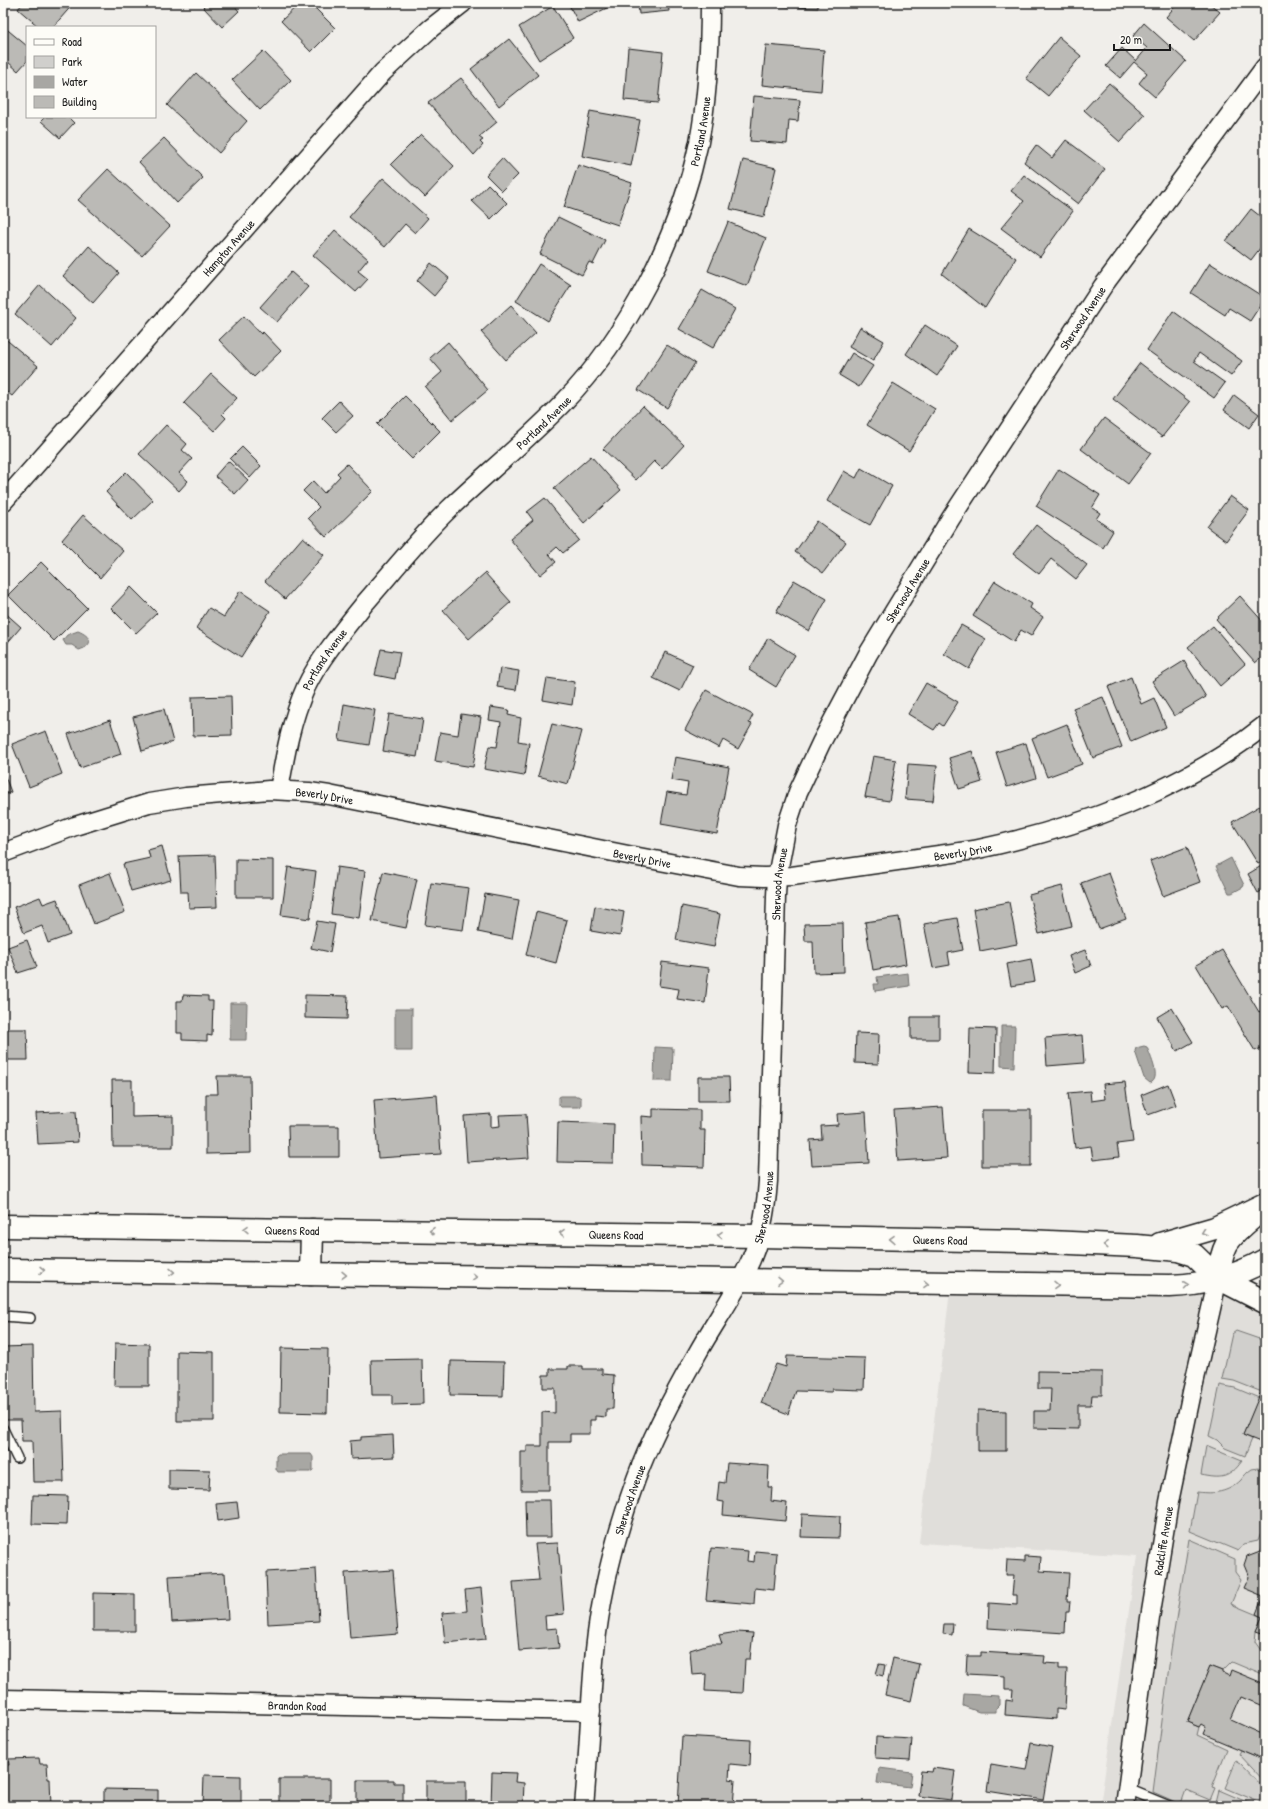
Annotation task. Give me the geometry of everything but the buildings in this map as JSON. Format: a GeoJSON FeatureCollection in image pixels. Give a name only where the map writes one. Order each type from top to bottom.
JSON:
{"type":"FeatureCollection","features":[{"type":"Feature","properties":{"kind":"street","name":"Hampton Avenue"},"geometry":{"type":"LineString","coordinates":[[3,502],[384,72],[431,28],[463,3]]}},
{"type":"Feature","properties":{"kind":"street","name":"Portland Avenue"},"geometry":{"type":"LineString","coordinates":[[279,790],[286,746],[299,703],[307,685],[338,638],[383,582],[441,518],[562,404],[608,348],[642,294],[652,275],[676,217],[699,142],[704,105],[710,3]]}},
{"type":"Feature","properties":{"kind":"street","name":"Sherwood Avenue"},"geometry":{"type":"LineString","coordinates":[[584,1806],[595,1648],[604,1593],[616,1542],[628,1502],[646,1455],[665,1413],[697,1353],[741,1280],[751,1259],[765,1212],[768,1181],[775,908],[778,877],[792,808],[809,767],[849,689],[896,606],[995,448],[1102,286],[1265,67]]}},
{"type":"Feature","properties":{"kind":"street","name":"Beverly Drive"},"geometry":{"type":"LineString","coordinates":[[3,853],[76,826],[149,803],[190,797],[279,790],[329,795],[600,850],[739,876],[778,877],[974,850],[1071,825],[1117,809],[1168,786],[1210,763],[1265,725]]}},
{"type":"Feature","properties":{"kind":"street"},"geometry":{"type":"LineString","coordinates":[[1138,1246],[1177,1240],[1215,1228],[1265,1204]]}},
{"type":"Feature","properties":{"kind":"street"},"geometry":{"type":"LineString","coordinates":[[1218,1278],[1222,1251],[1226,1242],[1265,1207]]}},
{"type":"Feature","properties":{"kind":"street","name":"Queens Road"},"geometry":{"type":"LineString","coordinates":[[3,1226],[759,1236],[1027,1241],[1138,1246],[1178,1250],[1198,1257],[1218,1278],[1265,1302]]}},
{"type":"Feature","properties":{"kind":"street"},"geometry":{"type":"LineString","coordinates":[[311,1274],[312,1230]]}},
{"type":"Feature","properties":{"kind":"street"},"geometry":{"type":"LineString","coordinates":[[3,1270],[1170,1286],[1188,1285],[1245,1271],[1265,1260]]}},
{"type":"Feature","properties":{"kind":"street","name":"Radcliffe Avenue"},"geometry":{"type":"LineString","coordinates":[[1127,1798],[1150,1618],[1169,1502],[1218,1278]]}},
{"type":"Feature","properties":{"kind":"street","name":"Brandon Road"},"geometry":{"type":"LineString","coordinates":[[3,1700],[591,1711]]}},
{"type":"Feature","properties":{"kind":"lane"},"geometry":{"type":"LineString","coordinates":[[3,1316],[30,1318]]}},
{"type":"Feature","properties":{"kind":"lane"},"geometry":{"type":"LineString","coordinates":[[3,1429],[17,1458]]}},
{"type":"Feature","properties":{"kind":"lane"},"geometry":{"type":"LineString","coordinates":[[1127,1798],[1169,1806]]}},
{"type":"Feature","properties":{"kind":"shaded area"},"geometry":{"type":"Polygon","coordinates":[[[950,1291],[1174,1292],[1235,1297],[1265,1310],[1265,1806],[1100,1806],[1137,1556],[919,1543],[950,1291]]]}},
{"type":"Feature","properties":{"kind":"green space"},"geometry":{"type":"Polygon","coordinates":[[[1236,1331],[1265,1341],[1265,1387],[1262,1392],[1234,1381],[1222,1379],[1232,1334],[1236,1331]]]}},
{"type":"Feature","properties":{"kind":"green space"},"geometry":{"type":"Polygon","coordinates":[[[1220,1385],[1235,1388],[1259,1398],[1243,1435],[1252,1439],[1245,1456],[1225,1448],[1217,1440],[1209,1436],[1220,1385]]]}},
{"type":"Feature","properties":{"kind":"green space"},"geometry":{"type":"Polygon","coordinates":[[[1206,1446],[1242,1461],[1233,1471],[1224,1476],[1214,1477],[1201,1475],[1206,1446]]]}},
{"type":"Feature","properties":{"kind":"green space"},"geometry":{"type":"Polygon","coordinates":[[[1258,1468],[1265,1471],[1265,1523],[1258,1541],[1244,1544],[1238,1551],[1190,1531],[1197,1492],[1215,1493],[1226,1490],[1241,1480],[1250,1470],[1258,1468]]]}},
{"type":"Feature","properties":{"kind":"green space"},"geometry":{"type":"Polygon","coordinates":[[[1189,1539],[1235,1559],[1235,1572],[1241,1580],[1231,1604],[1262,1617],[1256,1631],[1255,1642],[1260,1649],[1265,1652],[1265,1676],[1232,1662],[1223,1671],[1210,1666],[1187,1722],[1199,1727],[1197,1735],[1227,1749],[1212,1787],[1215,1788],[1210,1800],[1186,1790],[1182,1801],[1178,1803],[1153,1792],[1171,1650],[1189,1539]]]}},
{"type":"Feature","properties":{"kind":"green space"},"geometry":{"type":"Polygon","coordinates":[[[1241,1750],[1265,1760],[1265,1782],[1239,1754],[1241,1750]]]}},
{"type":"Feature","properties":{"kind":"green space"},"geometry":{"type":"Polygon","coordinates":[[[1236,1761],[1241,1764],[1265,1789],[1265,1805],[1225,1788],[1236,1761]]]}},
{"type":"Feature","properties":{"kind":"green space"},"geometry":{"type":"Polygon","coordinates":[[[1219,1790],[1256,1806],[1215,1806],[1219,1790]]]}},
{"type":"Feature","properties":{"kind":"water"},"geometry":{"type":"Polygon","coordinates":[[[78,631],[86,635],[89,640],[87,646],[79,650],[72,645],[66,645],[63,640],[67,635],[78,631]]]}},
{"type":"Feature","properties":{"kind":"water"},"geometry":{"type":"Polygon","coordinates":[[[1231,858],[1244,885],[1232,893],[1229,893],[1216,866],[1231,858]]]}},
{"type":"Feature","properties":{"kind":"water"},"geometry":{"type":"Polygon","coordinates":[[[908,973],[909,986],[875,991],[874,984],[878,984],[877,977],[908,973]]]}},
{"type":"Feature","properties":{"kind":"water"},"geometry":{"type":"Polygon","coordinates":[[[230,1003],[247,1003],[246,1040],[230,1040],[230,1003]]]}},
{"type":"Feature","properties":{"kind":"water"},"geometry":{"type":"Polygon","coordinates":[[[395,1009],[412,1009],[412,1051],[395,1051],[395,1009]]]}},
{"type":"Feature","properties":{"kind":"water"},"geometry":{"type":"Polygon","coordinates":[[[1001,1026],[1015,1026],[1014,1067],[1001,1066],[1001,1026]]]}},
{"type":"Feature","properties":{"kind":"water"},"geometry":{"type":"Polygon","coordinates":[[[1144,1046],[1147,1047],[1155,1072],[1155,1077],[1150,1083],[1144,1078],[1135,1051],[1136,1048],[1144,1046]]]}},
{"type":"Feature","properties":{"kind":"water"},"geometry":{"type":"Polygon","coordinates":[[[655,1047],[673,1048],[672,1081],[654,1081],[655,1047]]]}},
{"type":"Feature","properties":{"kind":"water"},"geometry":{"type":"Polygon","coordinates":[[[578,1096],[581,1098],[581,1106],[561,1107],[559,1105],[559,1097],[578,1096]]]}},
{"type":"Feature","properties":{"kind":"water"},"geometry":{"type":"Polygon","coordinates":[[[278,1454],[311,1454],[313,1457],[313,1470],[310,1472],[278,1472],[276,1469],[276,1456],[278,1454]]]}},
{"type":"Feature","properties":{"kind":"water"},"geometry":{"type":"Polygon","coordinates":[[[964,1694],[999,1696],[999,1705],[996,1708],[996,1712],[979,1712],[963,1706],[964,1694]]]}},
{"type":"Feature","properties":{"kind":"water"},"geometry":{"type":"Polygon","coordinates":[[[879,1768],[912,1772],[910,1787],[877,1783],[879,1768]]]}}]}
